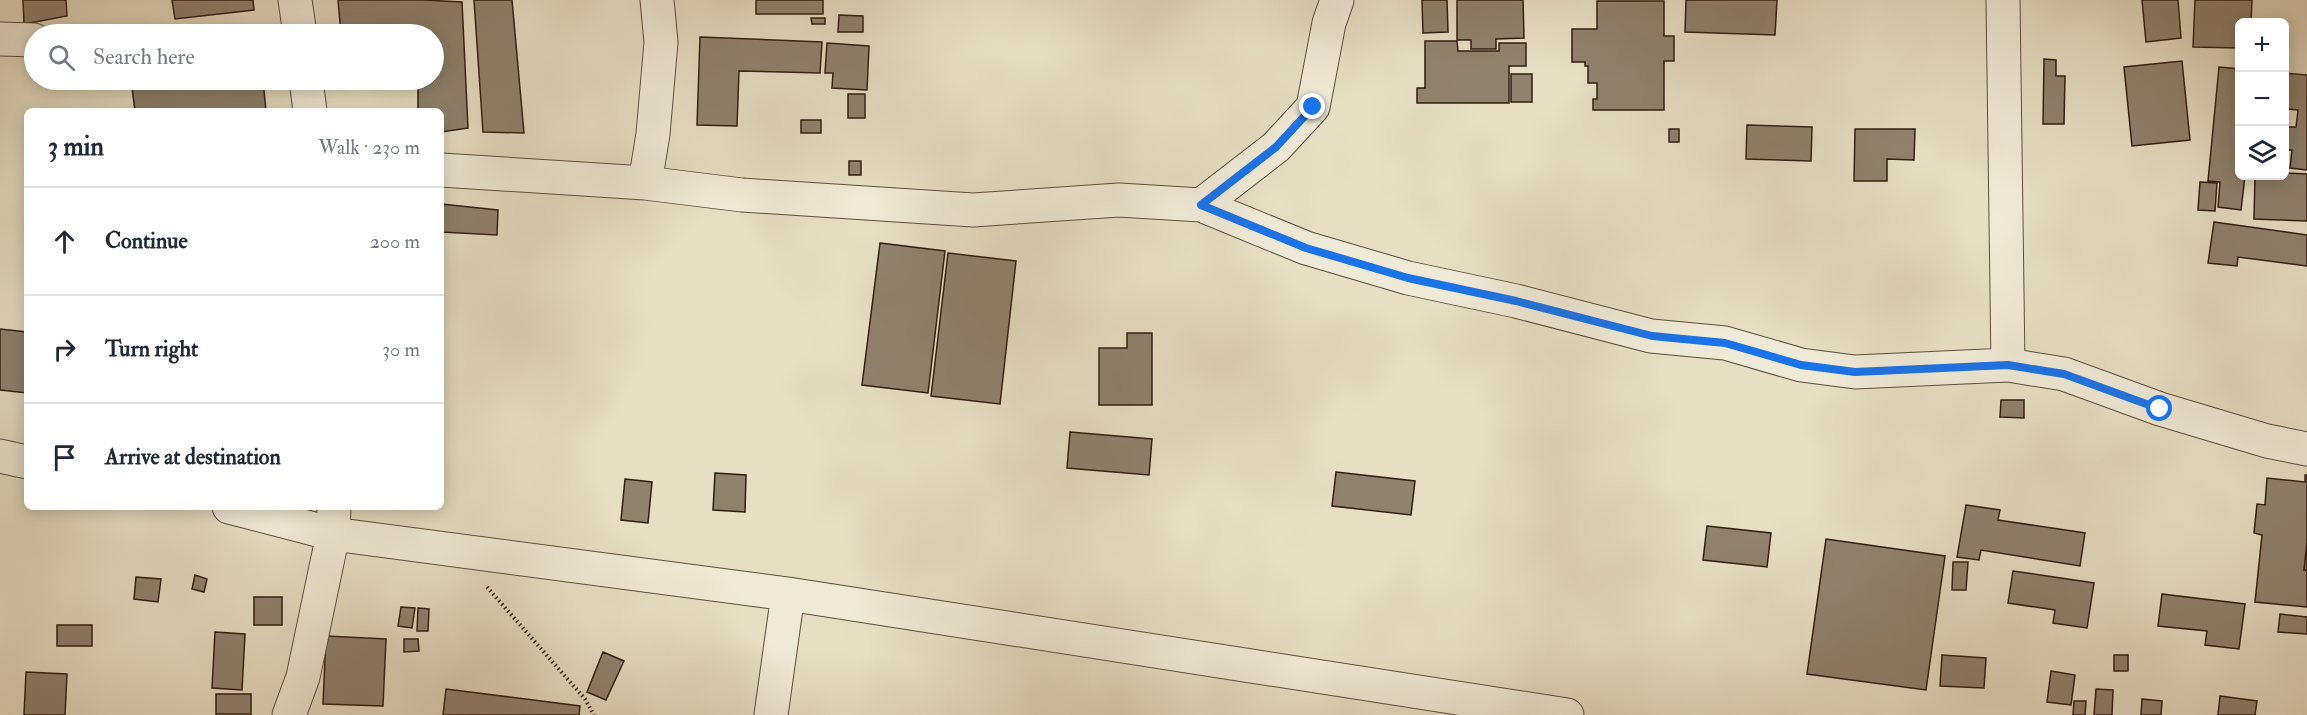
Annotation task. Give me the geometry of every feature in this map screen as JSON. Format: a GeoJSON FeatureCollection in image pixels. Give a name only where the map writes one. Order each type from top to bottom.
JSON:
{"type":"FeatureCollection","features":[{"type":"Feature","properties":{"kind":"street"},"geometry":{"type":"LineString","coordinates":[[296,0],[299,24]]}},
{"type":"Feature","properties":{"kind":"street"},"geometry":{"type":"LineString","coordinates":[[645,183],[653,134],[661,42],[657,0]]}},
{"type":"Feature","properties":{"kind":"street"},"geometry":{"type":"LineString","coordinates":[[1201,205],[1276,147],[1313,107],[1329,23],[1337,0]]}},
{"type":"Feature","properties":{"kind":"street"},"geometry":{"type":"LineString","coordinates":[[2003,0],[2008,365]]}},
{"type":"Feature","properties":{"kind":"street"},"geometry":{"type":"LineString","coordinates":[[0,39],[24,40]]}},
{"type":"Feature","properties":{"kind":"street"},"geometry":{"type":"LineString","coordinates":[[307,90],[310,108]]}},
{"type":"Feature","properties":{"kind":"street"},"geometry":{"type":"LineString","coordinates":[[444,170],[645,183],[742,195],[973,210],[1119,200],[1201,205],[1306,248],[1408,278],[1516,301],[1652,336],[1725,343],[1801,365],[1855,372],[2008,365],[2064,374],[2160,409],[2267,441],[2307,449]]}},
{"type":"Feature","properties":{"kind":"street"},"geometry":{"type":"LineString","coordinates":[[0,456],[24,461]]}},
{"type":"Feature","properties":{"kind":"street"},"geometry":{"type":"LineString","coordinates":[[253,510],[333,520],[453,549],[570,567],[788,594],[1567,715]]}},
{"type":"Feature","properties":{"kind":"street"},"geometry":{"type":"LineString","coordinates":[[289,715],[303,677],[333,520]]}},
{"type":"Feature","properties":{"kind":"street"},"geometry":{"type":"LineString","coordinates":[[771,715],[788,594]]}},
{"type":"Feature","properties":{"kind":"path"},"geometry":{"type":"LineString","coordinates":[[453,549],[585,699],[594,715]]}},
{"type":"Feature","properties":{"kind":"building"},"geometry":{"type":"Polygon","coordinates":[[[23,0],[66,0],[67,16],[24,24],[23,0]]]}},
{"type":"Feature","properties":{"kind":"building"},"geometry":{"type":"Polygon","coordinates":[[[172,0],[253,0],[254,10],[175,19],[172,0]]]}},
{"type":"Feature","properties":{"kind":"building"},"geometry":{"type":"Polygon","coordinates":[[[338,0],[462,2],[468,128],[444,132],[444,108],[418,108],[418,90],[444,90],[444,24],[340,24],[338,0]]]}},
{"type":"Feature","properties":{"kind":"building"},"geometry":{"type":"Polygon","coordinates":[[[474,0],[512,0],[524,133],[483,132],[474,0]]]}},
{"type":"Feature","properties":{"kind":"building"},"geometry":{"type":"Polygon","coordinates":[[[756,0],[823,0],[823,14],[756,14],[756,0]]]}},
{"type":"Feature","properties":{"kind":"building"},"geometry":{"type":"Polygon","coordinates":[[[1422,0],[1447,0],[1448,32],[1423,33],[1422,0]]]}},
{"type":"Feature","properties":{"kind":"building"},"geometry":{"type":"Polygon","coordinates":[[[1457,0],[1523,0],[1524,38],[1496,39],[1496,49],[1471,49],[1471,40],[1457,40],[1457,0]]]}},
{"type":"Feature","properties":{"kind":"building"},"geometry":{"type":"Polygon","coordinates":[[[1686,0],[1777,0],[1775,35],[1685,32],[1686,0]]]}},
{"type":"Feature","properties":{"kind":"building"},"geometry":{"type":"Polygon","coordinates":[[[2142,0],[2178,0],[2181,38],[2146,42],[2142,0]]]}},
{"type":"Feature","properties":{"kind":"building"},"geometry":{"type":"Polygon","coordinates":[[[2195,0],[2252,0],[2251,18],[2235,18],[2235,48],[2193,47],[2195,0]]]}},
{"type":"Feature","properties":{"kind":"building"},"geometry":{"type":"Polygon","coordinates":[[[1597,1],[1664,1],[1664,36],[1674,36],[1674,61],[1664,61],[1664,110],[1593,110],[1593,99],[1597,99],[1597,83],[1588,83],[1588,66],[1585,66],[1585,62],[1572,62],[1572,29],[1597,29],[1597,1]]]}},
{"type":"Feature","properties":{"kind":"building"},"geometry":{"type":"Polygon","coordinates":[[[839,15],[863,16],[863,32],[838,32],[839,15]]]}},
{"type":"Feature","properties":{"kind":"building"},"geometry":{"type":"Polygon","coordinates":[[[811,18],[825,18],[825,24],[812,24],[811,18]]]}},
{"type":"Feature","properties":{"kind":"building"},"geometry":{"type":"Polygon","coordinates":[[[700,37],[822,42],[820,73],[739,71],[737,126],[697,125],[700,37]]]}},
{"type":"Feature","properties":{"kind":"building"},"geometry":{"type":"Polygon","coordinates":[[[1425,41],[1457,41],[1458,51],[1499,51],[1499,43],[1526,43],[1526,66],[1509,66],[1509,103],[1417,103],[1417,88],[1425,88],[1425,41]]]}},
{"type":"Feature","properties":{"kind":"building"},"geometry":{"type":"Polygon","coordinates":[[[827,43],[869,46],[867,90],[832,88],[833,73],[825,73],[827,43]]]}},
{"type":"Feature","properties":{"kind":"building"},"geometry":{"type":"Polygon","coordinates":[[[2044,59],[2056,60],[2056,76],[2065,76],[2064,124],[2043,124],[2044,59]]]}},
{"type":"Feature","properties":{"kind":"building"},"geometry":{"type":"Polygon","coordinates":[[[2182,61],[2190,140],[2132,146],[2124,67],[2182,61]]]}},
{"type":"Feature","properties":{"kind":"building"},"geometry":{"type":"Polygon","coordinates":[[[2219,67],[2235,69],[2235,180],[2245,180],[2241,210],[2218,207],[2220,182],[2208,181],[2219,67]]]}},
{"type":"Feature","properties":{"kind":"building"},"geometry":{"type":"Polygon","coordinates":[[[2289,73],[2307,75],[2307,170],[2290,168],[2292,150],[2289,150],[2289,127],[2296,127],[2298,110],[2289,109],[2289,73]]]}},
{"type":"Feature","properties":{"kind":"building"},"geometry":{"type":"Polygon","coordinates":[[[1511,74],[1532,74],[1532,102],[1511,102],[1511,74]]]}},
{"type":"Feature","properties":{"kind":"building"},"geometry":{"type":"Polygon","coordinates":[[[132,90],[264,90],[266,108],[135,108],[132,90]]]}},
{"type":"Feature","properties":{"kind":"building"},"geometry":{"type":"Polygon","coordinates":[[[848,94],[865,94],[865,118],[848,118],[848,94]]]}},
{"type":"Feature","properties":{"kind":"building"},"geometry":{"type":"Polygon","coordinates":[[[801,120],[821,120],[821,133],[801,133],[801,120]]]}},
{"type":"Feature","properties":{"kind":"building"},"geometry":{"type":"Polygon","coordinates":[[[1747,125],[1812,127],[1811,161],[1746,159],[1747,125]]]}},
{"type":"Feature","properties":{"kind":"building"},"geometry":{"type":"Polygon","coordinates":[[[1669,129],[1679,129],[1679,142],[1669,142],[1669,129]]]}},
{"type":"Feature","properties":{"kind":"building"},"geometry":{"type":"Polygon","coordinates":[[[1855,129],[1915,129],[1914,160],[1887,159],[1887,181],[1854,181],[1855,129]]]}},
{"type":"Feature","properties":{"kind":"building"},"geometry":{"type":"Polygon","coordinates":[[[849,161],[861,161],[861,175],[849,175],[849,161]]]}},
{"type":"Feature","properties":{"kind":"building"},"geometry":{"type":"Polygon","coordinates":[[[2289,173],[2307,174],[2307,221],[2254,219],[2255,180],[2289,180],[2289,173]]]}},
{"type":"Feature","properties":{"kind":"building"},"geometry":{"type":"Polygon","coordinates":[[[2200,182],[2217,183],[2215,211],[2198,210],[2200,182]]]}},
{"type":"Feature","properties":{"kind":"building"},"geometry":{"type":"Polygon","coordinates":[[[444,204],[498,210],[497,235],[444,232],[444,204]]]}},
{"type":"Feature","properties":{"kind":"building"},"geometry":{"type":"Polygon","coordinates":[[[2214,222],[2307,235],[2307,266],[2238,257],[2237,266],[2208,263],[2214,222]]]}},
{"type":"Feature","properties":{"kind":"building"},"geometry":{"type":"Polygon","coordinates":[[[880,243],[945,251],[928,393],[862,385],[880,243]]]}},
{"type":"Feature","properties":{"kind":"building"},"geometry":{"type":"Polygon","coordinates":[[[948,253],[1016,261],[1000,404],[931,396],[948,253]]]}},
{"type":"Feature","properties":{"kind":"building"},"geometry":{"type":"Polygon","coordinates":[[[0,329],[24,332],[24,393],[0,390],[0,329]]]}},
{"type":"Feature","properties":{"kind":"building"},"geometry":{"type":"Polygon","coordinates":[[[1127,333],[1152,333],[1152,405],[1099,405],[1099,348],[1127,348],[1127,333]]]}},
{"type":"Feature","properties":{"kind":"building"},"geometry":{"type":"Polygon","coordinates":[[[2001,400],[2024,400],[2024,418],[2000,417],[2001,400]]]}},
{"type":"Feature","properties":{"kind":"building"},"geometry":{"type":"Polygon","coordinates":[[[1070,432],[1152,439],[1149,475],[1067,468],[1070,432]]]}},
{"type":"Feature","properties":{"kind":"building"},"geometry":{"type":"Polygon","coordinates":[[[1336,472],[1415,481],[1411,515],[1332,506],[1336,472]]]}},
{"type":"Feature","properties":{"kind":"building"},"geometry":{"type":"Polygon","coordinates":[[[715,473],[746,475],[745,512],[713,510],[715,473]]]}},
{"type":"Feature","properties":{"kind":"building"},"geometry":{"type":"Polygon","coordinates":[[[2305,475],[2307,475],[2307,542],[2304,570],[2307,570],[2307,607],[2255,602],[2262,535],[2254,533],[2257,504],[2265,505],[2267,478],[2305,482],[2305,475]]]}},
{"type":"Feature","properties":{"kind":"building"},"geometry":{"type":"Polygon","coordinates":[[[625,479],[652,482],[648,523],[621,520],[625,479]]]}},
{"type":"Feature","properties":{"kind":"building"},"geometry":{"type":"Polygon","coordinates":[[[1966,505],[2000,510],[1998,520],[2085,533],[2080,566],[1981,550],[1979,560],[1957,557],[1966,505]]]}},
{"type":"Feature","properties":{"kind":"building"},"geometry":{"type":"Polygon","coordinates":[[[1707,526],[1771,533],[1767,567],[1703,560],[1707,526]]]}},
{"type":"Feature","properties":{"kind":"building"},"geometry":{"type":"Polygon","coordinates":[[[1826,539],[1945,556],[1926,690],[1807,674],[1826,539]]]}},
{"type":"Feature","properties":{"kind":"building"},"geometry":{"type":"Polygon","coordinates":[[[2307,542],[2307,570],[2304,570],[2307,542]]]}},
{"type":"Feature","properties":{"kind":"building"},"geometry":{"type":"Polygon","coordinates":[[[1953,562],[1968,562],[1966,590],[1952,590],[1953,562]]]}},
{"type":"Feature","properties":{"kind":"building"},"geometry":{"type":"Polygon","coordinates":[[[2013,571],[2094,583],[2087,628],[2053,623],[2055,610],[2008,603],[2013,571]]]}},
{"type":"Feature","properties":{"kind":"building"},"geometry":{"type":"Polygon","coordinates":[[[195,575],[207,579],[204,592],[192,589],[195,575]]]}},
{"type":"Feature","properties":{"kind":"building"},"geometry":{"type":"Polygon","coordinates":[[[136,577],[161,579],[158,602],[134,599],[136,577]]]}},
{"type":"Feature","properties":{"kind":"building"},"geometry":{"type":"Polygon","coordinates":[[[2162,594],[2245,604],[2239,649],[2205,645],[2207,631],[2158,626],[2162,594]]]}},
{"type":"Feature","properties":{"kind":"building"},"geometry":{"type":"Polygon","coordinates":[[[254,597],[282,597],[282,625],[254,625],[254,597]]]}},
{"type":"Feature","properties":{"kind":"building"},"geometry":{"type":"Polygon","coordinates":[[[401,607],[415,608],[412,628],[398,626],[401,607]]]}},
{"type":"Feature","properties":{"kind":"building"},"geometry":{"type":"Polygon","coordinates":[[[418,608],[429,609],[428,631],[417,631],[418,608]]]}},
{"type":"Feature","properties":{"kind":"building"},"geometry":{"type":"Polygon","coordinates":[[[2280,614],[2307,617],[2307,634],[2278,632],[2280,614]]]}},
{"type":"Feature","properties":{"kind":"building"},"geometry":{"type":"Polygon","coordinates":[[[57,625],[92,625],[92,646],[57,646],[57,625]]]}},
{"type":"Feature","properties":{"kind":"building"},"geometry":{"type":"Polygon","coordinates":[[[215,632],[245,634],[242,690],[212,688],[215,632]]]}},
{"type":"Feature","properties":{"kind":"building"},"geometry":{"type":"Polygon","coordinates":[[[326,636],[386,639],[383,706],[323,704],[326,636]]]}},
{"type":"Feature","properties":{"kind":"building"},"geometry":{"type":"Polygon","coordinates":[[[404,639],[418,639],[419,651],[404,652],[404,639]]]}},
{"type":"Feature","properties":{"kind":"building"},"geometry":{"type":"Polygon","coordinates":[[[603,652],[624,661],[606,700],[587,692],[603,652]]]}},
{"type":"Feature","properties":{"kind":"building"},"geometry":{"type":"Polygon","coordinates":[[[1942,655],[1986,658],[1984,688],[1940,686],[1942,655]]]}},
{"type":"Feature","properties":{"kind":"building"},"geometry":{"type":"Polygon","coordinates":[[[2114,655],[2128,655],[2128,671],[2114,671],[2114,655]]]}},
{"type":"Feature","properties":{"kind":"building"},"geometry":{"type":"Polygon","coordinates":[[[2051,671],[2075,675],[2071,705],[2047,702],[2051,671]]]}},
{"type":"Feature","properties":{"kind":"building"},"geometry":{"type":"Polygon","coordinates":[[[26,672],[67,674],[65,715],[24,715],[26,672]]]}},
{"type":"Feature","properties":{"kind":"building"},"geometry":{"type":"Polygon","coordinates":[[[446,689],[580,706],[579,715],[443,715],[446,689]]]}},
{"type":"Feature","properties":{"kind":"building"},"geometry":{"type":"Polygon","coordinates":[[[2096,689],[2113,690],[2112,715],[2094,715],[2096,689]]]}},
{"type":"Feature","properties":{"kind":"building"},"geometry":{"type":"Polygon","coordinates":[[[216,694],[251,694],[251,714],[216,714],[216,694]]]}},
{"type":"Feature","properties":{"kind":"building"},"geometry":{"type":"Polygon","coordinates":[[[2220,696],[2257,701],[2255,715],[2218,715],[2220,696]]]}},
{"type":"Feature","properties":{"kind":"building"},"geometry":{"type":"Polygon","coordinates":[[[2142,699],[2162,701],[2161,715],[2141,715],[2142,699]]]}},
{"type":"Feature","properties":{"kind":"building"},"geometry":{"type":"Polygon","coordinates":[[[2074,701],[2086,701],[2085,715],[2073,715],[2074,701]]]}},
{"type":"Feature","properties":{"kind":"route"},"geometry":{"type":"LineString","coordinates":[[1313,107],[1276,147],[1201,205],[1306,248],[1408,278],[1516,301],[1652,336],[1725,343],[1801,365],[1855,372],[2008,365],[2064,374],[2160,409]]}}]}
